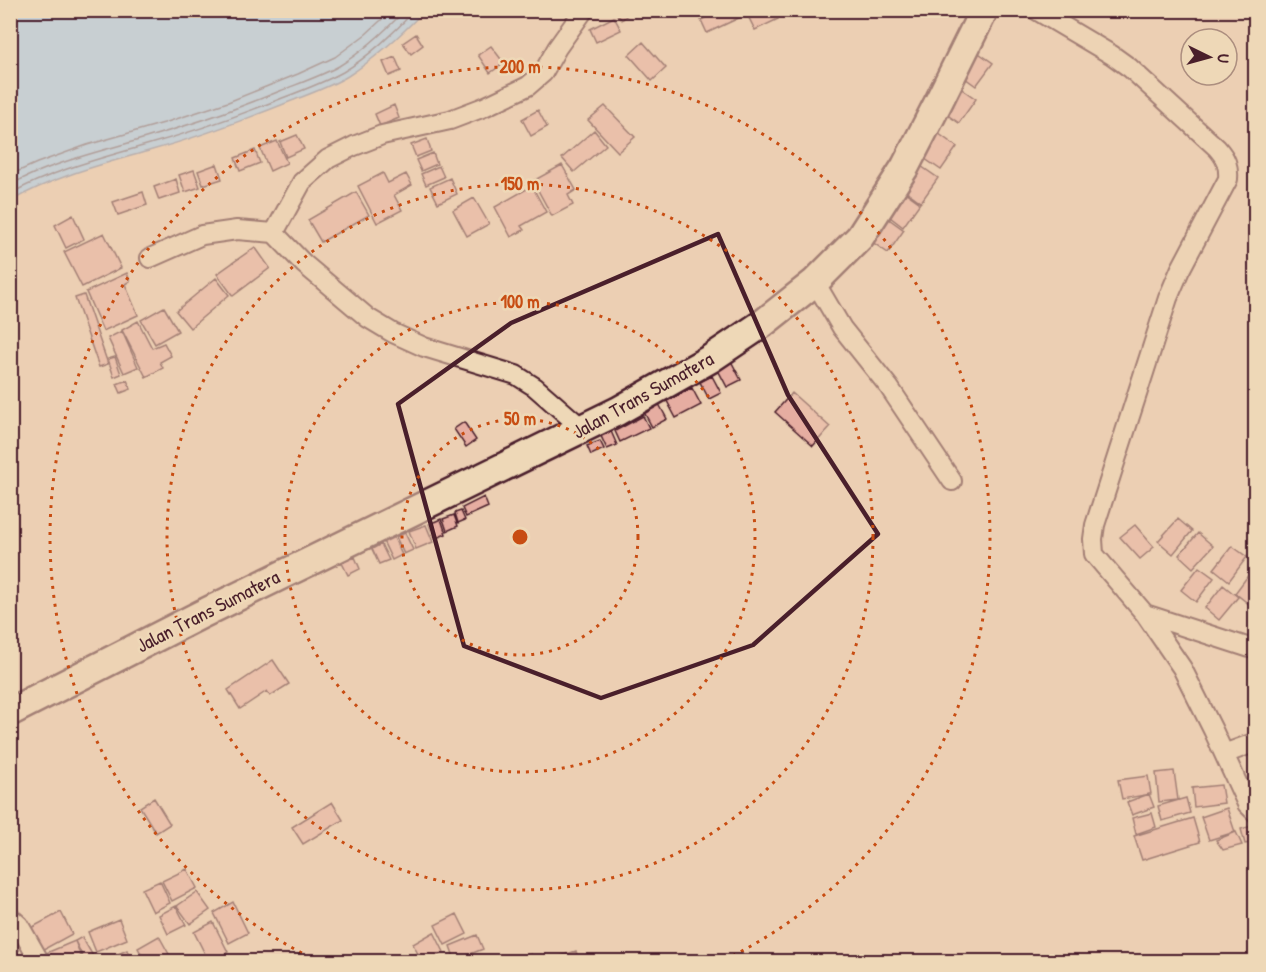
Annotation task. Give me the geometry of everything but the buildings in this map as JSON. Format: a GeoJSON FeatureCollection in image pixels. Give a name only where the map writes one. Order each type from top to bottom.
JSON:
{"type":"FeatureCollection","features":[{"type":"Feature","properties":{"kind":"highway","name":"Jalan Trans Sumatera"},"geometry":{"type":"LineString","coordinates":[[10,712],[212,609],[618,411],[710,359],[762,324],[815,282],[860,237],[905,166],[984,10]]}},
{"type":"Feature","properties":{"kind":"street"},"geometry":{"type":"LineString","coordinates":[[1036,10],[1130,68],[1217,147],[1229,168],[1228,179],[1180,270],[1168,298],[1095,525],[1093,539],[1094,554],[1144,614],[1182,668],[1236,783],[1247,804],[1256,813]]}},
{"type":"Feature","properties":{"kind":"street"},"geometry":{"type":"LineString","coordinates":[[273,233],[302,182],[328,159],[381,135],[450,120],[528,86],[543,73],[582,12]]}},
{"type":"Feature","properties":{"kind":"street"},"geometry":{"type":"LineString","coordinates":[[150,258],[202,235],[237,230],[273,233],[304,264],[368,318],[393,333],[424,347],[516,375],[535,387],[583,429]]}},
{"type":"Feature","properties":{"kind":"street"},"geometry":{"type":"LineString","coordinates":[[815,282],[842,328],[889,387],[952,481]]}},
{"type":"Feature","properties":{"kind":"street"},"geometry":{"type":"LineString","coordinates":[[1144,614],[1256,650]]}},
{"type":"Feature","properties":{"kind":"street"},"geometry":{"type":"LineString","coordinates":[[1224,754],[1256,742]]}},
{"type":"Feature","properties":{"kind":"street"},"geometry":{"type":"LineString","coordinates":[[10,917],[19,925],[40,962]]}},
{"type":"Feature","properties":{"kind":"highlighted area"},"geometry":{"type":"Polygon","coordinates":[[[718,234],[788,395],[878,534],[753,645],[601,698],[464,646],[398,404],[511,323],[718,234]]]}},
{"type":"Feature","properties":{"kind":"water"},"geometry":{"type":"Polygon","coordinates":[[[11,10],[424,11],[368,62],[327,87],[204,134],[44,184],[11,201],[11,10]]]}}]}
